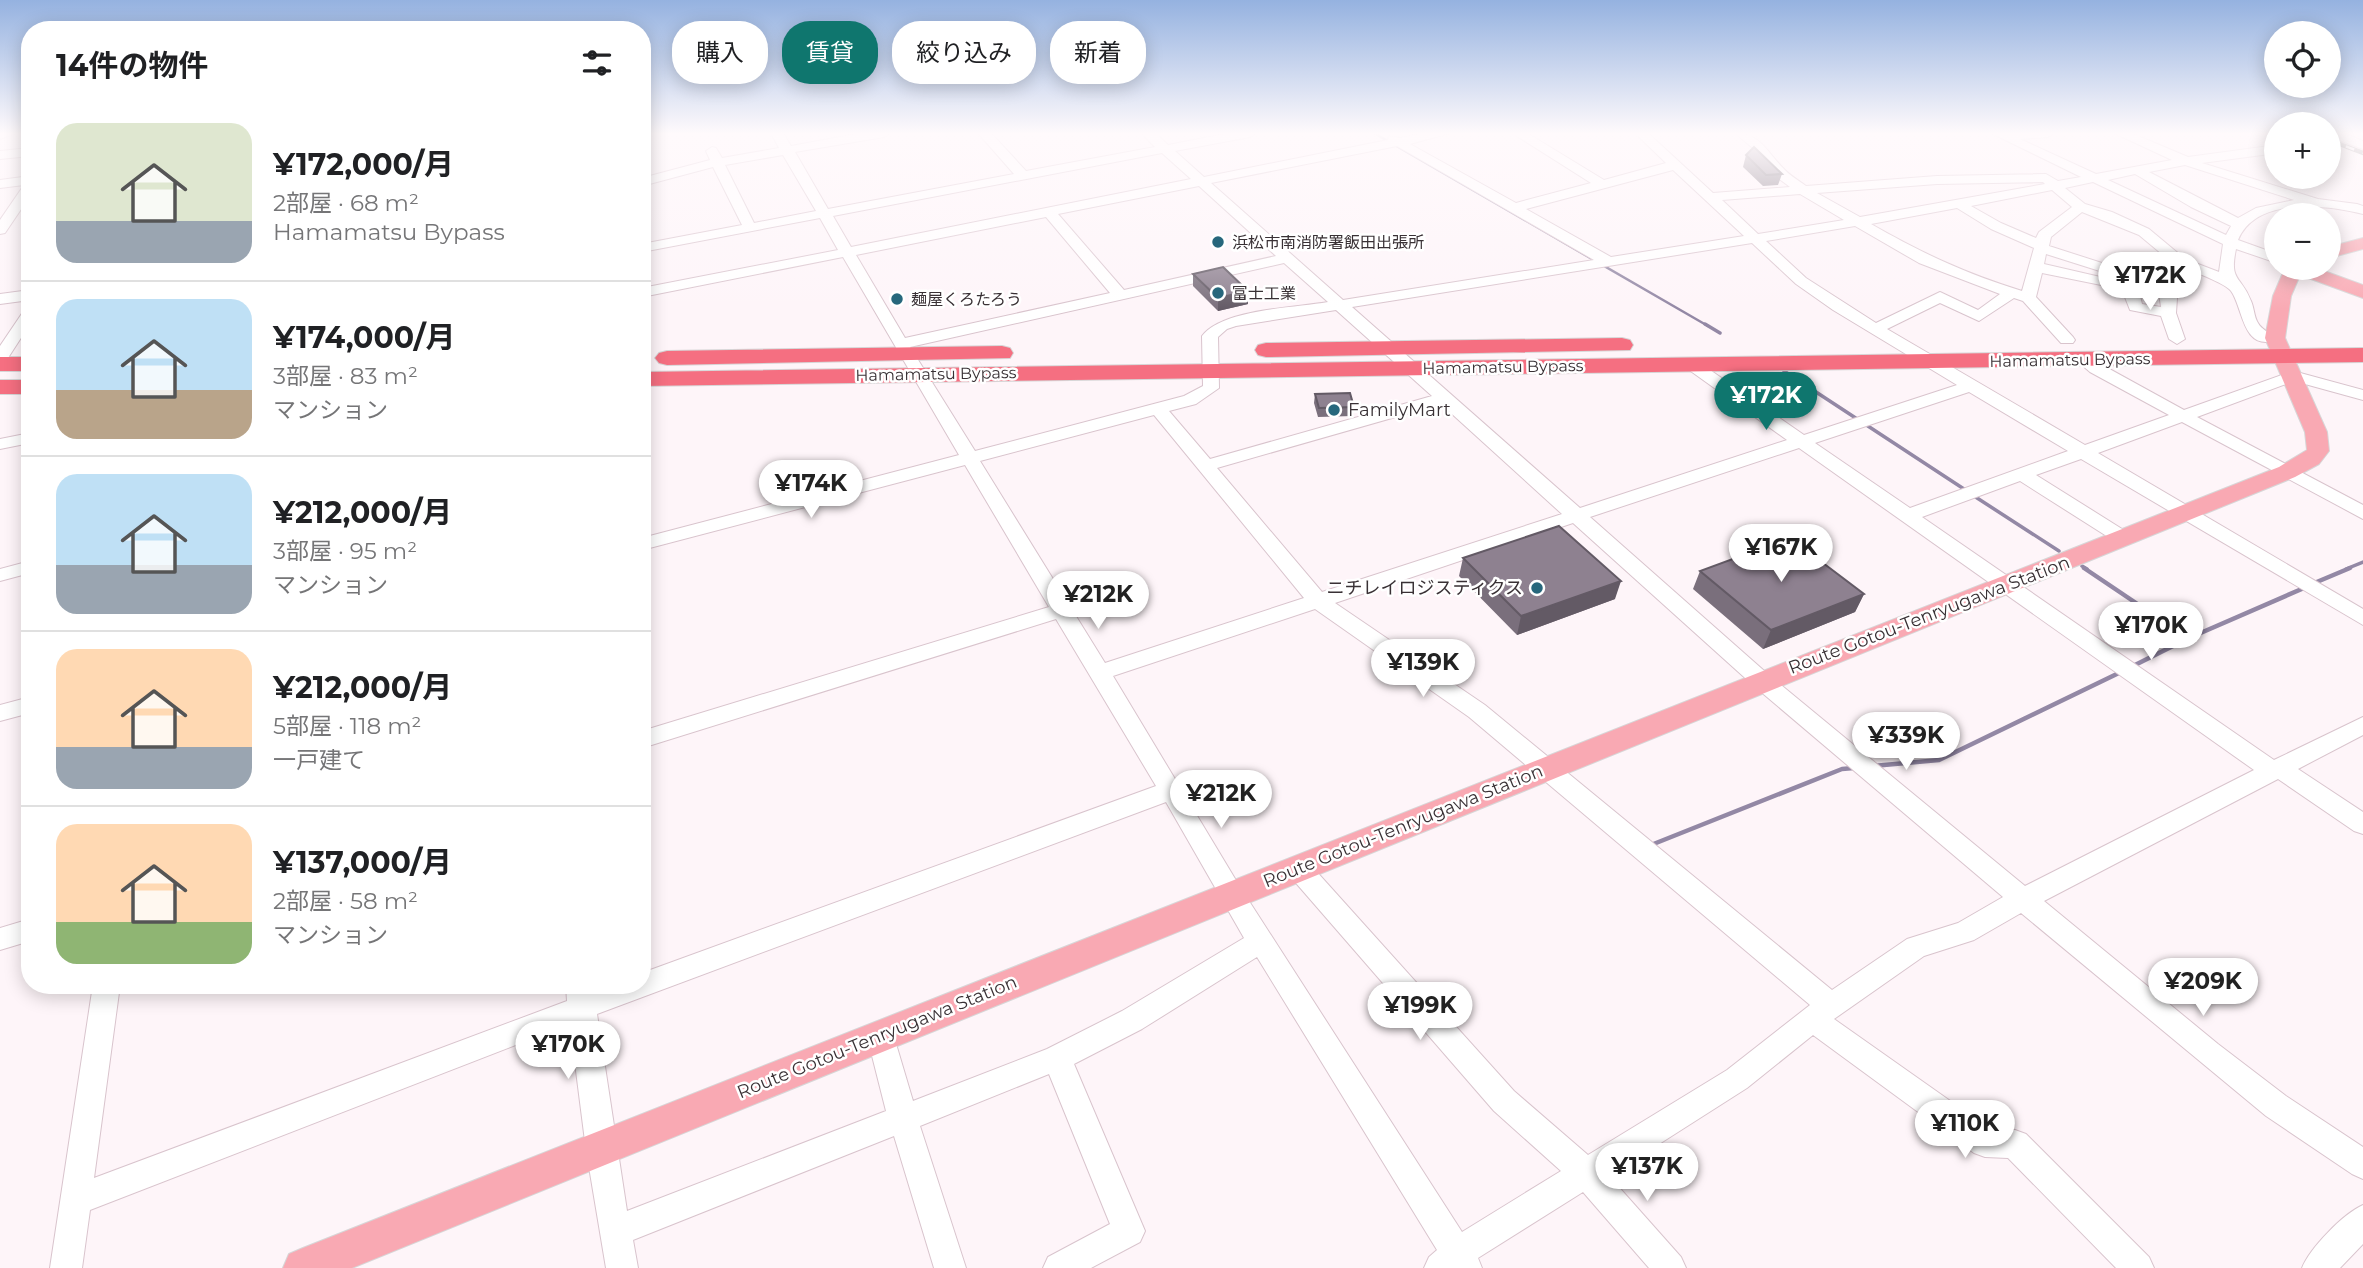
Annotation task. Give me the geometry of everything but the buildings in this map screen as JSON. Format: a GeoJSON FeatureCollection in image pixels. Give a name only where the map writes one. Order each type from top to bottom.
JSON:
{"type":"FeatureCollection","features":[{"type":"Feature","properties":{"kind":"highway","name":"Hamamatsu Bypass"},"geometry":{"type":"LineString","coordinates":[[651,379],[919,375],[1211,361],[1384,347],[2177,339],[2280,352],[2363,337]]}},
{"type":"Feature","properties":{"kind":"highway","name":"Hamamatsu Bypass"},"geometry":{"type":"LineString","coordinates":[[651,358],[904,348],[1410,368],[2084,360],[2280,352],[2363,355]]}},
{"type":"Feature","properties":{"kind":"highway"},"geometry":{"type":"LineString","coordinates":[[0,364],[21,364]]}},
{"type":"Feature","properties":{"kind":"highway"},"geometry":{"type":"LineString","coordinates":[[0,387],[21,387]]}},
{"type":"Feature","properties":{"kind":"main road"},"geometry":{"type":"LineString","coordinates":[[2341,249],[2363,243]]}},
{"type":"Feature","properties":{"kind":"main road"},"geometry":{"type":"LineString","coordinates":[[2280,352],[2282,296],[2289,280]]}},
{"type":"Feature","properties":{"kind":"main road"},"geometry":{"type":"LineString","coordinates":[[2332,280],[2363,292]]}},
{"type":"Feature","properties":{"kind":"main road","name":"Route Gotou-Tenryugawa Station"},"geometry":{"type":"LineString","coordinates":[[303,1268],[2287,472],[2311,459],[2318,451],[2316,432],[2280,352]]}},
{"type":"Feature","properties":{"kind":"street"},"geometry":{"type":"LineString","coordinates":[[733,192],[750,228]]}},
{"type":"Feature","properties":{"kind":"street"},"geometry":{"type":"LineString","coordinates":[[813,192],[919,375],[1454,1263],[1585,1172],[1737,1079],[1821,1012],[1916,947],[1965,932],[2023,899],[2363,725]]}},
{"type":"Feature","properties":{"kind":"street"},"geometry":{"type":"LineString","coordinates":[[651,246],[939,192]]}},
{"type":"Feature","properties":{"kind":"street"},"geometry":{"type":"LineString","coordinates":[[651,291],[1149,192]]}},
{"type":"Feature","properties":{"kind":"street"},"geometry":{"type":"LineString","coordinates":[[1212,192],[1762,681],[2208,1053],[2276,1106],[2363,1164]]}},
{"type":"Feature","properties":{"kind":"street"},"geometry":{"type":"LineString","coordinates":[[1486,192],[1609,262]]}},
{"type":"Feature","properties":{"kind":"street"},"geometry":{"type":"LineString","coordinates":[[1514,208],[1571,192]]}},
{"type":"Feature","properties":{"kind":"street"},"geometry":{"type":"LineString","coordinates":[[1706,192],[1801,281],[1874,330],[2363,618]]}},
{"type":"Feature","properties":{"kind":"street"},"geometry":{"type":"LineString","coordinates":[[1711,197],[1786,192]]}},
{"type":"Feature","properties":{"kind":"street"},"geometry":{"type":"LineString","coordinates":[[1806,192],[1924,260],[2010,294],[2028,298],[2067,340]]}},
{"type":"Feature","properties":{"kind":"street"},"geometry":{"type":"LineString","coordinates":[[651,542],[1203,395],[1211,388],[1210,337],[1221,326],[1858,222],[2022,192]]}},
{"type":"Feature","properties":{"kind":"street"},"geometry":{"type":"LineString","coordinates":[[2062,192],[2080,207],[2107,215],[2144,232],[2180,262],[2232,283]]}},
{"type":"Feature","properties":{"kind":"street"},"geometry":{"type":"LineString","coordinates":[[2126,192],[2231,242],[2264,254]]}},
{"type":"Feature","properties":{"kind":"street"},"geometry":{"type":"LineString","coordinates":[[2175,192],[2239,224]]}},
{"type":"Feature","properties":{"kind":"street"},"geometry":{"type":"LineString","coordinates":[[2289,192],[2316,203]]}},
{"type":"Feature","properties":{"kind":"street"},"geometry":{"type":"LineString","coordinates":[[2,225],[21,199]]}},
{"type":"Feature","properties":{"kind":"street"},"geometry":{"type":"LineString","coordinates":[[1959,204],[1996,226],[2041,247],[2165,290],[2169,298],[2168,313],[2177,339]]}},
{"type":"Feature","properties":{"kind":"street"},"geometry":{"type":"LineString","coordinates":[[2028,298],[2045,235],[2080,207]]}},
{"type":"Feature","properties":{"kind":"street"},"geometry":{"type":"LineString","coordinates":[[2341,207],[2363,209]]}},
{"type":"Feature","properties":{"kind":"street"},"geometry":{"type":"LineString","coordinates":[[2264,210],[2250,215],[2239,224],[2227,253],[2226,277],[2243,299],[2251,326],[2280,352],[2363,396]]}},
{"type":"Feature","properties":{"kind":"street"},"geometry":{"type":"LineString","coordinates":[[1049,212],[1120,295]]}},
{"type":"Feature","properties":{"kind":"street"},"geometry":{"type":"LineString","coordinates":[[2,225],[21,221]]}},
{"type":"Feature","properties":{"kind":"street"},"geometry":{"type":"LineString","coordinates":[[904,348],[1286,258]]}},
{"type":"Feature","properties":{"kind":"street"},"geometry":{"type":"LineString","coordinates":[[2036,267],[2131,280],[2150,269],[2180,262]]}},
{"type":"Feature","properties":{"kind":"street"},"geometry":{"type":"LineString","coordinates":[[2131,280],[2135,307],[2168,313]]}},
{"type":"Feature","properties":{"kind":"street"},"geometry":{"type":"LineString","coordinates":[[1874,330],[1940,297],[1979,316],[2010,294]]}},
{"type":"Feature","properties":{"kind":"street"},"geometry":{"type":"LineString","coordinates":[[0,299],[21,296]]}},
{"type":"Feature","properties":{"kind":"street"},"geometry":{"type":"LineString","coordinates":[[0,358],[21,328]]}},
{"type":"Feature","properties":{"kind":"street"},"geometry":{"type":"LineString","coordinates":[[1907,516],[2181,415],[2280,352]]}},
{"type":"Feature","properties":{"kind":"street"},"geometry":{"type":"LineString","coordinates":[[2084,360],[2096,369],[2363,513]]}},
{"type":"Feature","properties":{"kind":"street"},"geometry":{"type":"LineString","coordinates":[[1691,364],[2005,586],[2276,770],[2363,824]]}},
{"type":"Feature","properties":{"kind":"street"},"geometry":{"type":"LineString","coordinates":[[1099,673],[1969,386]]}},
{"type":"Feature","properties":{"kind":"street"},"geometry":{"type":"LineString","coordinates":[[1206,466],[1443,398]]}},
{"type":"Feature","properties":{"kind":"street"},"geometry":{"type":"LineString","coordinates":[[1158,409],[1318,601],[1477,711],[1549,768],[1821,1012],[1985,1143],[2015,1144],[2138,1268]]}},
{"type":"Feature","properties":{"kind":"street"},"geometry":{"type":"LineString","coordinates":[[0,444],[21,440]]}},
{"type":"Feature","properties":{"kind":"street"},"geometry":{"type":"LineString","coordinates":[[2021,474],[2123,538]]}},
{"type":"Feature","properties":{"kind":"street"},"geometry":{"type":"LineString","coordinates":[[0,575],[21,569]]}},
{"type":"Feature","properties":{"kind":"street"},"geometry":{"type":"LineString","coordinates":[[651,737],[1061,610]]}},
{"type":"Feature","properties":{"kind":"street"},"geometry":{"type":"LineString","coordinates":[[0,713],[21,707]]}},
{"type":"Feature","properties":{"kind":"street"},"geometry":{"type":"LineString","coordinates":[[651,982],[1171,790]]}},
{"type":"Feature","properties":{"kind":"street"},"geometry":{"type":"LineString","coordinates":[[1298,869],[1504,1101],[1585,1172],[1670,1268]]}},
{"type":"Feature","properties":{"kind":"street"},"geometry":{"type":"LineString","coordinates":[[0,939],[21,933]]}},
{"type":"Feature","properties":{"kind":"street"},"geometry":{"type":"LineString","coordinates":[[616,1231],[1057,1058],[1132,1020],[1261,941]]}},
{"type":"Feature","properties":{"kind":"street"},"geometry":{"type":"LineString","coordinates":[[66,1268],[106,994]]}},
{"type":"Feature","properties":{"kind":"street"},"geometry":{"type":"LineString","coordinates":[[77,1200],[581,996],[601,1149],[622,1268]]}},
{"type":"Feature","properties":{"kind":"street"},"geometry":{"type":"LineString","coordinates":[[881,1035],[903,1118],[950,1268]]}},
{"type":"Feature","properties":{"kind":"street"},"geometry":{"type":"LineString","coordinates":[[1057,1058],[1129,1231],[1059,1268]]}},
{"type":"Feature","properties":{"kind":"street"},"geometry":{"type":"LineString","coordinates":[[2318,1268],[2363,1221]]}},
{"type":"Feature","properties":{"kind":"waterway"},"geometry":{"type":"LineString","coordinates":[[1476,192],[1708,326]]}},
{"type":"Feature","properties":{"kind":"waterway"},"geometry":{"type":"LineString","coordinates":[[1705,324],[1720,333]]}},
{"type":"Feature","properties":{"kind":"waterway"},"geometry":{"type":"LineString","coordinates":[[1784,371],[1967,491]]}},
{"type":"Feature","properties":{"kind":"waterway"},"geometry":{"type":"LineString","coordinates":[[1974,496],[2059,551]]}},
{"type":"Feature","properties":{"kind":"waterway"},"geometry":{"type":"LineString","coordinates":[[2346,569],[2363,562]]}},
{"type":"Feature","properties":{"kind":"waterway"},"geometry":{"type":"LineString","coordinates":[[2082,566],[2087,569]]}},
{"type":"Feature","properties":{"kind":"waterway"},"geometry":{"type":"LineString","coordinates":[[2084,568],[2188,638]]}},
{"type":"Feature","properties":{"kind":"waterway"},"geometry":{"type":"LineString","coordinates":[[2312,584],[2350,568]]}},
{"type":"Feature","properties":{"kind":"waterway"},"geometry":{"type":"LineString","coordinates":[[2131,667],[2189,638],[2304,588]]}},
{"type":"Feature","properties":{"kind":"waterway"},"geometry":{"type":"LineString","coordinates":[[1873,766],[1939,760],[2123,671]]}},
{"type":"Feature","properties":{"kind":"waterway"},"geometry":{"type":"LineString","coordinates":[[1651,845],[1842,769],[1854,768]]}},
{"type":"Feature","properties":{"kind":"place","name":"浜松市南消防署飯田出張所"},"geometry":{"type":"Point","coordinates":[1218,242]}},
{"type":"Feature","properties":{"kind":"place","name":"富士工業"},"geometry":{"type":"Point","coordinates":[1218,293]}},
{"type":"Feature","properties":{"kind":"place","name":"麺屋くろたろう"},"geometry":{"type":"Point","coordinates":[897,299]}},
{"type":"Feature","properties":{"kind":"place","name":"FamilyMart"},"geometry":{"type":"Point","coordinates":[1334,410]}},
{"type":"Feature","properties":{"kind":"place","name":"ニチレイロジスティクス"},"geometry":{"type":"Point","coordinates":[1537,588]}}]}
